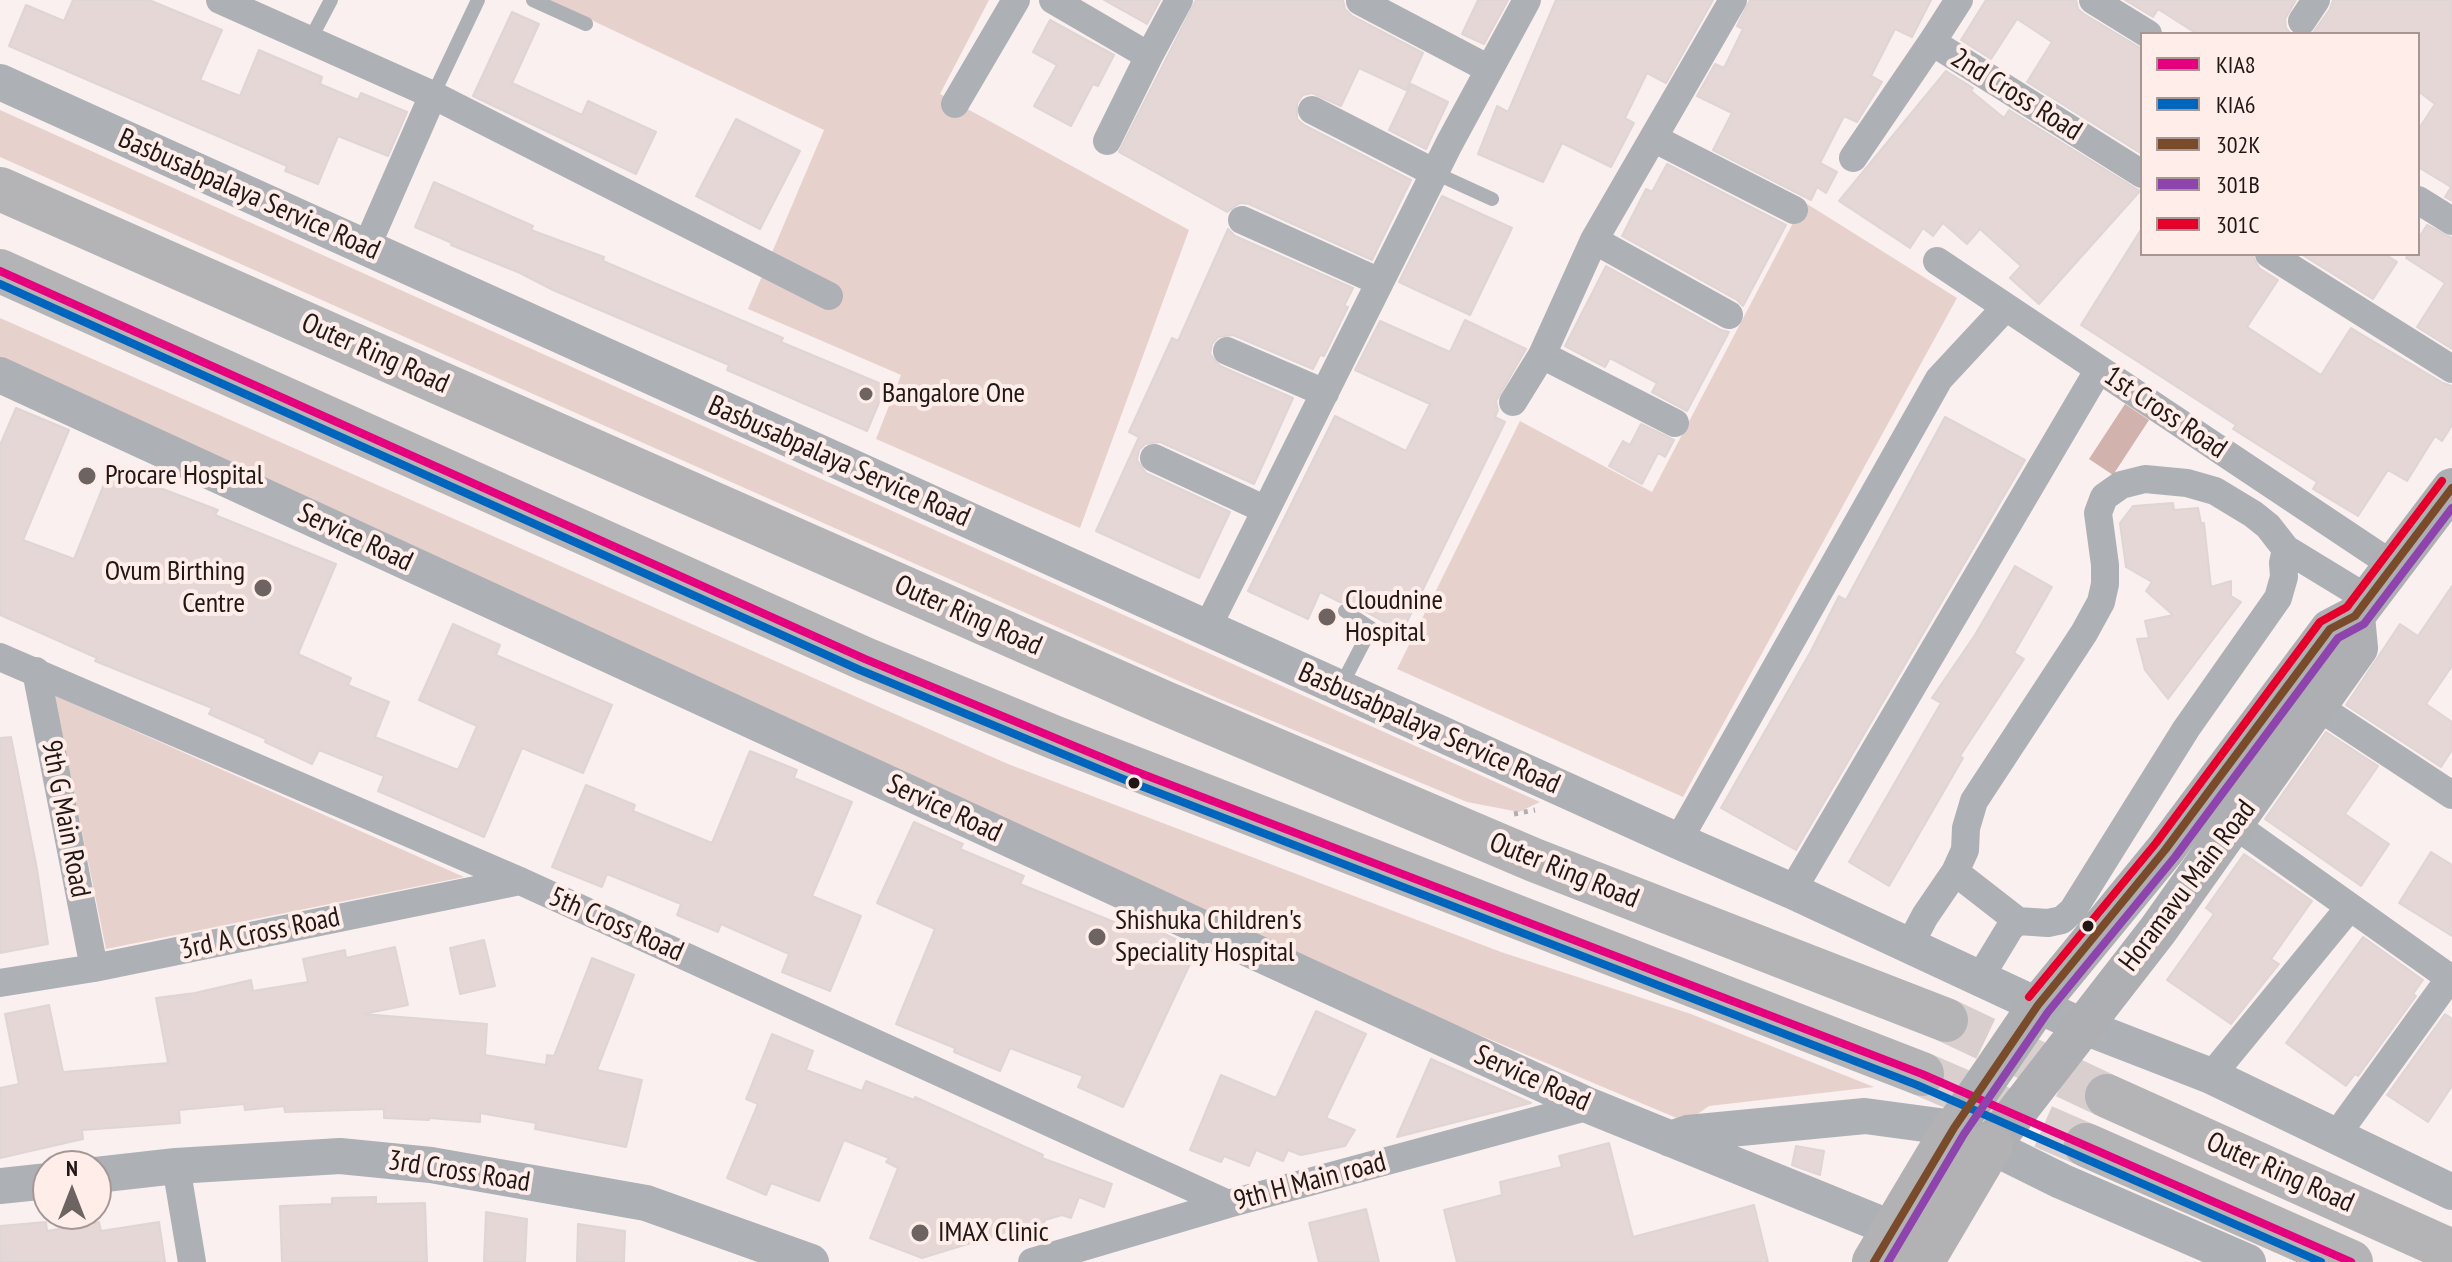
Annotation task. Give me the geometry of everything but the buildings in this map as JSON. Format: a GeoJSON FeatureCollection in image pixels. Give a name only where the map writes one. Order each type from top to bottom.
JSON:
{"type":"FeatureCollection","features":[{"type":"Feature","properties":{"kind":"highway","name":"Outer Ring Road"},"geometry":{"type":"LineString","coordinates":[[0,189],[1249,739],[1534,860],[1946,1020]]}},
{"type":"Feature","properties":{"kind":"highway","name":"Outer Ring Road"},"geometry":{"type":"LineString","coordinates":[[0,271],[865,659],[1132,770],[1922,1074]]}},
{"type":"Feature","properties":{"kind":"highway","name":"Outer Ring Road"},"geometry":{"type":"LineString","coordinates":[[2107,1096],[2452,1251]]}},
{"type":"Feature","properties":{"kind":"highway","name":"Outer Ring Road"},"geometry":{"type":"LineString","coordinates":[[2086,1145],[2351,1262]]}},
{"type":"Feature","properties":{"kind":"main road","name":"Horamavu Main Road"},"geometry":{"type":"LineString","coordinates":[[1973,1137],[2038,1005],[2165,850],[2330,629],[2362,607],[2452,488]]}},
{"type":"Feature","properties":{"kind":"main road","name":"Horamavu Main Road"},"geometry":{"type":"LineString","coordinates":[[1973,1137],[2082,1026],[2158,930],[2358,648],[2362,607]]}},
{"type":"Feature","properties":{"kind":"main road"},"geometry":{"type":"LineString","coordinates":[[1883,1245],[1973,1137]]}},
{"type":"Feature","properties":{"kind":"main road"},"geometry":{"type":"LineString","coordinates":[[1922,1262],[1973,1137]]}},
{"type":"Feature","properties":{"kind":"street"},"geometry":{"type":"LineString","coordinates":[[220,0],[433,95],[829,296]]}},
{"type":"Feature","properties":{"kind":"street"},"geometry":{"type":"LineString","coordinates":[[955,104],[1016,0]]}},
{"type":"Feature","properties":{"kind":"street"},"geometry":{"type":"LineString","coordinates":[[1053,0],[1149,56]]}},
{"type":"Feature","properties":{"kind":"street"},"geometry":{"type":"LineString","coordinates":[[1107,141],[1179,0]]}},
{"type":"Feature","properties":{"kind":"street"},"geometry":{"type":"LineString","coordinates":[[1207,628],[1435,173],[1527,0]]}},
{"type":"Feature","properties":{"kind":"street"},"geometry":{"type":"LineString","coordinates":[[1513,402],[1542,355],[1594,240],[1733,0]]}},
{"type":"Feature","properties":{"kind":"street","name":"2nd Cross Road"},"geometry":{"type":"LineString","coordinates":[[1959,0],[1932,42],[2140,173]]}},
{"type":"Feature","properties":{"kind":"street"},"geometry":{"type":"LineString","coordinates":[[2093,0],[2145,32]]}},
{"type":"Feature","properties":{"kind":"street"},"geometry":{"type":"LineString","coordinates":[[1360,1],[1489,69]]}},
{"type":"Feature","properties":{"kind":"street"},"geometry":{"type":"LineString","coordinates":[[1853,158],[1932,42]]}},
{"type":"Feature","properties":{"kind":"street","name":"Basbusabpalaya Service Road"},"geometry":{"type":"LineString","coordinates":[[0,82],[1792,891],[2082,1026],[2211,1076],[2452,1192]]}},
{"type":"Feature","properties":{"kind":"street"},"geometry":{"type":"LineString","coordinates":[[366,248],[433,95]]}},
{"type":"Feature","properties":{"kind":"street"},"geometry":{"type":"LineString","coordinates":[[1312,110],[1435,173]]}},
{"type":"Feature","properties":{"kind":"street"},"geometry":{"type":"LineString","coordinates":[[1653,138],[1794,210]]}},
{"type":"Feature","properties":{"kind":"street"},"geometry":{"type":"LineString","coordinates":[[2420,201],[2452,221]]}},
{"type":"Feature","properties":{"kind":"street"},"geometry":{"type":"LineString","coordinates":[[1242,220],[1380,282]]}},
{"type":"Feature","properties":{"kind":"street"},"geometry":{"type":"LineString","coordinates":[[1594,240],[1729,315]]}},
{"type":"Feature","properties":{"kind":"street"},"geometry":{"type":"LineString","coordinates":[[2272,256],[2452,369]]}},
{"type":"Feature","properties":{"kind":"street","name":"1st Cross Road"},"geometry":{"type":"LineString","coordinates":[[1937,261],[2394,566]]}},
{"type":"Feature","properties":{"kind":"street"},"geometry":{"type":"LineString","coordinates":[[1678,841],[1939,379],[2006,307]]}},
{"type":"Feature","properties":{"kind":"street"},"geometry":{"type":"LineString","coordinates":[[1227,351],[1325,393]]}},
{"type":"Feature","properties":{"kind":"street"},"geometry":{"type":"LineString","coordinates":[[1542,355],[1675,423]]}},
{"type":"Feature","properties":{"kind":"street"},"geometry":{"type":"LineString","coordinates":[[1792,891],[2099,369]]}},
{"type":"Feature","properties":{"kind":"street","name":"Service Road"},"geometry":{"type":"LineString","coordinates":[[0,375],[1590,1106],[1670,1139],[1883,1245]]}},
{"type":"Feature","properties":{"kind":"street"},"geometry":{"type":"LineString","coordinates":[[1154,458],[1266,510]]}},
{"type":"Feature","properties":{"kind":"street"},"geometry":{"type":"LineString","coordinates":[[1909,946],[1955,872],[1965,850],[1966,828],[1974,801],[2101,602],[2105,565],[2098,513],[2104,497],[2121,485],[2145,479],[2205,487],[2253,514],[2268,526],[2286,549],[2362,607]]}},
{"type":"Feature","properties":{"kind":"street"},"geometry":{"type":"LineString","coordinates":[[1955,872],[2018,921],[2048,923],[2062,920],[2073,910],[2186,729],[2278,598],[2284,577],[2286,549]]}},
{"type":"Feature","properties":{"kind":"street","name":"5th Cross Road"},"geometry":{"type":"LineString","coordinates":[[0,657],[520,881],[1228,1204]]}},
{"type":"Feature","properties":{"kind":"street","name":"9th G Main Road"},"geometry":{"type":"LineString","coordinates":[[36,671],[94,968]]}},
{"type":"Feature","properties":{"kind":"street"},"geometry":{"type":"LineString","coordinates":[[2317,706],[2452,795]]}},
{"type":"Feature","properties":{"kind":"street"},"geometry":{"type":"LineString","coordinates":[[2235,825],[2450,978],[2335,1137]]}},
{"type":"Feature","properties":{"kind":"street","name":"3rd A Cross Road"},"geometry":{"type":"LineString","coordinates":[[0,983],[94,968],[520,881]]}},
{"type":"Feature","properties":{"kind":"street"},"geometry":{"type":"LineString","coordinates":[[2211,1076],[2349,908]]}},
{"type":"Feature","properties":{"kind":"street"},"geometry":{"type":"LineString","coordinates":[[1979,979],[2010,928],[2018,921]]}},
{"type":"Feature","properties":{"kind":"street","name":"9th H Main road"},"geometry":{"type":"LineString","coordinates":[[1032,1262],[1228,1204],[1590,1106]]}},
{"type":"Feature","properties":{"kind":"street"},"geometry":{"type":"LineString","coordinates":[[1670,1139],[1688,1133],[1865,1116],[1973,1137],[2061,1181],[2248,1262]]}},
{"type":"Feature","properties":{"kind":"street","name":"3rd Cross Road"},"geometry":{"type":"LineString","coordinates":[[112,1173],[340,1156],[431,1165],[646,1203],[811,1262]]}},
{"type":"Feature","properties":{"kind":"street"},"geometry":{"type":"LineString","coordinates":[[176,1166],[192,1262]]}},
{"type":"Feature","properties":{"kind":"street"},"geometry":{"type":"LineString","coordinates":[[0,1186],[32,1183]]}},
{"type":"Feature","properties":{"kind":"lane"},"geometry":{"type":"LineString","coordinates":[[310,40],[331,0]]}},
{"type":"Feature","properties":{"kind":"lane"},"geometry":{"type":"LineString","coordinates":[[433,95],[478,0]]}},
{"type":"Feature","properties":{"kind":"lane"},"geometry":{"type":"LineString","coordinates":[[533,0],[586,24]]}},
{"type":"Feature","properties":{"kind":"lane"},"geometry":{"type":"LineString","coordinates":[[1435,173],[1492,199]]}},
{"type":"Feature","properties":{"kind":"lane"},"geometry":{"type":"LineString","coordinates":[[1340,688],[1371,628],[1345,611]]}},
{"type":"Feature","properties":{"kind":"shaded area"},"geometry":{"type":"Polygon","coordinates":[[[549,0],[989,0],[940,94],[1189,230],[1080,528],[876,439],[901,375],[748,309],[824,130],[549,0]]]}},
{"type":"Feature","properties":{"kind":"shaded area"},"geometry":{"type":"Polygon","coordinates":[[[0,110],[1540,802],[1519,812],[1467,802],[1217,698],[0,157],[0,110]]]}},
{"type":"Feature","properties":{"kind":"shaded area"},"geometry":{"type":"Polygon","coordinates":[[[1804,202],[1957,298],[1683,797],[1397,669],[1520,421],[1652,492],[1804,202]]]}},
{"type":"Feature","properties":{"kind":"shaded area"},"geometry":{"type":"Polygon","coordinates":[[[0,318],[1008,764],[1501,952],[1691,1014],[1874,1087],[1709,1106],[1686,1122],[1311,964],[0,373],[0,318]]]}},
{"type":"Feature","properties":{"kind":"shaded area"},"geometry":{"type":"Polygon","coordinates":[[[2125,404],[2149,420],[2113,475],[2089,459],[2125,404]]]}},
{"type":"Feature","properties":{"kind":"shaded area"},"geometry":{"type":"Polygon","coordinates":[[[54,695],[464,877],[106,949],[54,695]]]}},
{"type":"Feature","properties":{"kind":"tunnel"},"geometry":{"type":"LineString","coordinates":[[1946,1020],[2107,1096]]}},
{"type":"Feature","properties":{"kind":"tunnel"},"geometry":{"type":"LineString","coordinates":[[1922,1074],[2086,1145]]}},
{"type":"Feature","properties":{"kind":"transit line","name":"KIA8"},"geometry":{"type":"LineString","coordinates":[[0,271],[865,659],[1132,770],[1922,1074],[2351,1262]]}},
{"type":"Feature","properties":{"kind":"transit line","name":"KIA6"},"geometry":{"type":"LineString","coordinates":[[0,284],[860,670],[1128,781],[1917,1085],[2321,1262]]}},
{"type":"Feature","properties":{"kind":"transit line","name":"301C"},"geometry":{"type":"LineString","coordinates":[[2029,997],[2156,843],[2320,622],[2347,607],[2442,481]]}},
{"type":"Feature","properties":{"kind":"transit line","name":"302K"},"geometry":{"type":"LineString","coordinates":[[1874,1262],[1954,1128],[2038,1005],[2165,850],[2330,629],[2355,616],[2452,488]]}},
{"type":"Feature","properties":{"kind":"transit line","name":"301B"},"geometry":{"type":"LineString","coordinates":[[1888,1262],[1964,1134],[2048,1012],[2175,857],[2338,638],[2364,624],[2452,508]]}},
{"type":"Feature","properties":{"kind":"place","name":"Bangalore One"},"geometry":{"type":"Point","coordinates":[866,394]}},
{"type":"Feature","properties":{"kind":"place","name":"Procare Hospital"},"geometry":{"type":"Point","coordinates":[87,476]}},
{"type":"Feature","properties":{"kind":"place","name":"Ovum Birthing Centre"},"geometry":{"type":"Point","coordinates":[263,588]}},
{"type":"Feature","properties":{"kind":"place","name":"Cloudnine Hospital"},"geometry":{"type":"Point","coordinates":[1327,617]}},
{"type":"Feature","properties":{"kind":"place","name":"Shishuka Children's Speciality Hospital"},"geometry":{"type":"Point","coordinates":[1097,937]}},
{"type":"Feature","properties":{"kind":"place","name":"IMAX Clinic"},"geometry":{"type":"Point","coordinates":[920,1233]}}]}
